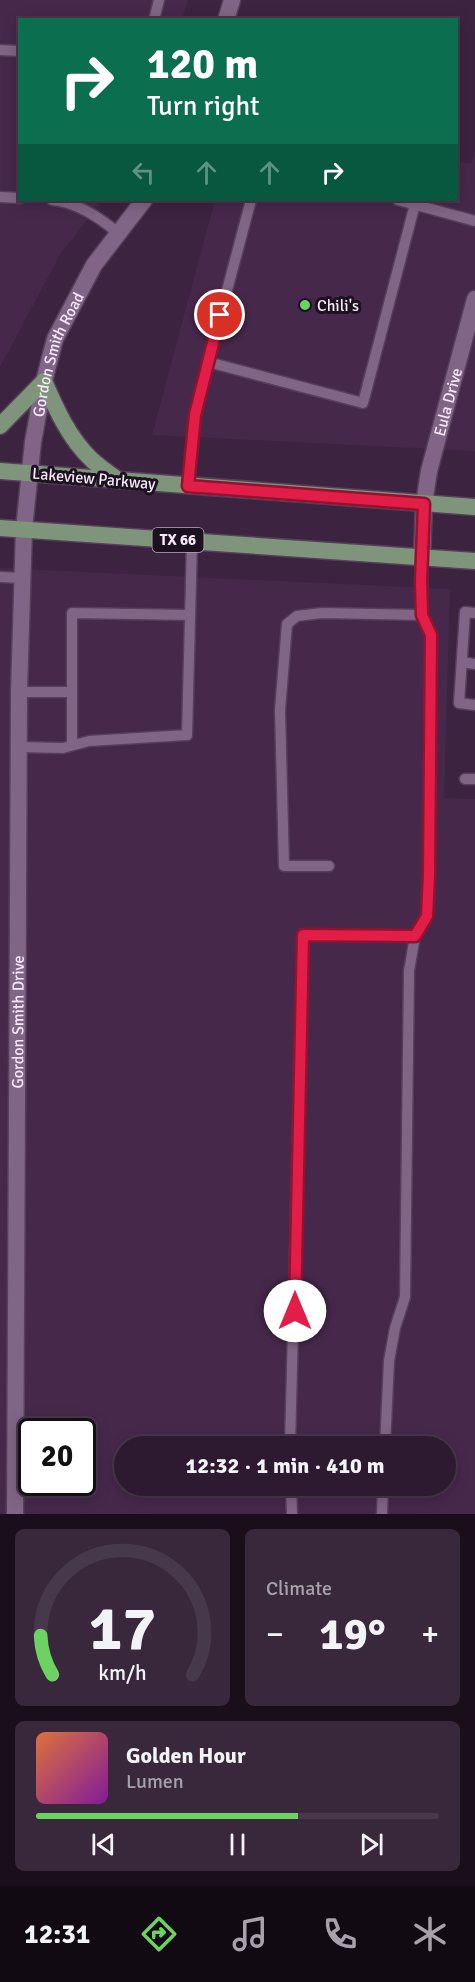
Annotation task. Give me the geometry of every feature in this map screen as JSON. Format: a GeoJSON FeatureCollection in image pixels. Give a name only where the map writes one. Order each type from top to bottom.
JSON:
{"type":"FeatureCollection","features":[{"type":"Feature","properties":{"kind":"main road"},"geometry":{"type":"LineString","coordinates":[[0,426],[44,381],[62,421],[78,445],[91,459],[118,480]]}},
{"type":"Feature","properties":{"kind":"main road","name":"Lakeview Parkway"},"geometry":{"type":"LineString","coordinates":[[0,471],[475,507]]}},
{"type":"Feature","properties":{"kind":"main road","name":"TX 66"},"geometry":{"type":"LineString","coordinates":[[0,528],[475,561]]}},
{"type":"Feature","properties":{"kind":"street"},"geometry":{"type":"LineString","coordinates":[[227,18],[232,0]]}},
{"type":"Feature","properties":{"kind":"street","name":"Gordon Smith Road"},"geometry":{"type":"LineString","coordinates":[[24,529],[44,381],[55,339],[94,265],[143,201]]}},
{"type":"Feature","properties":{"kind":"street","name":"Eula Drive"},"geometry":{"type":"LineString","coordinates":[[422,559],[424,504],[429,471],[475,299]]}},
{"type":"Feature","properties":{"kind":"street","name":"Gordon Smith Drive"},"geometry":{"type":"LineString","coordinates":[[15,1514],[19,747],[24,529]]}},
{"type":"Feature","properties":{"kind":"lane"},"geometry":{"type":"LineString","coordinates":[[154,18],[159,0]]}},
{"type":"Feature","properties":{"kind":"lane"},"geometry":{"type":"LineString","coordinates":[[0,50],[18,51]]}},
{"type":"Feature","properties":{"kind":"lane"},"geometry":{"type":"LineString","coordinates":[[0,197],[18,198]]}},
{"type":"Feature","properties":{"kind":"lane"},"geometry":{"type":"LineString","coordinates":[[56,201],[78,207],[102,220],[117,233]]}},
{"type":"Feature","properties":{"kind":"lane"},"geometry":{"type":"LineString","coordinates":[[188,486],[195,415],[251,201]]}},
{"type":"Feature","properties":{"kind":"lane"},"geometry":{"type":"LineString","coordinates":[[402,201],[475,221]]}},
{"type":"Feature","properties":{"kind":"lane"},"geometry":{"type":"LineString","coordinates":[[207,362],[363,403],[415,204]]}},
{"type":"Feature","properties":{"kind":"lane"},"geometry":{"type":"LineString","coordinates":[[19,747],[63,748],[89,741],[187,735],[192,542]]}},
{"type":"Feature","properties":{"kind":"lane"},"geometry":{"type":"LineString","coordinates":[[385,1436],[389,1361],[395,1328],[405,1297],[409,971],[415,936],[427,916],[429,876],[431,635],[422,615],[422,559]]}},
{"type":"Feature","properties":{"kind":"lane"},"geometry":{"type":"LineString","coordinates":[[0,577],[22,578]]}},
{"type":"Feature","properties":{"kind":"lane"},"geometry":{"type":"LineString","coordinates":[[475,613],[465,612],[459,703],[475,705]]}},
{"type":"Feature","properties":{"kind":"lane"},"geometry":{"type":"LineString","coordinates":[[72,745],[72,613],[190,615]]}},
{"type":"Feature","properties":{"kind":"lane"},"geometry":{"type":"LineString","coordinates":[[329,866],[284,866],[280,710],[287,624],[297,616],[322,613],[422,615]]}},
{"type":"Feature","properties":{"kind":"lane"},"geometry":{"type":"LineString","coordinates":[[463,635],[475,636]]}},
{"type":"Feature","properties":{"kind":"lane"},"geometry":{"type":"LineString","coordinates":[[462,657],[475,652]]}},
{"type":"Feature","properties":{"kind":"lane"},"geometry":{"type":"LineString","coordinates":[[462,657],[475,664]]}},
{"type":"Feature","properties":{"kind":"lane"},"geometry":{"type":"LineString","coordinates":[[20,692],[72,692]]}},
{"type":"Feature","properties":{"kind":"lane"},"geometry":{"type":"LineString","coordinates":[[290,1436],[303,935],[415,936]]}},
{"type":"Feature","properties":{"kind":"lane"},"geometry":{"type":"LineString","coordinates":[[291,1496],[292,1514]]}},
{"type":"Feature","properties":{"kind":"lane"},"geometry":{"type":"LineString","coordinates":[[382,1514],[383,1496]]}},
{"type":"Feature","properties":{"kind":"shaded area"},"geometry":{"type":"Polygon","coordinates":[[[0,0],[188,0],[182,18],[18,18],[18,201],[102,201],[61,253],[0,367],[0,0]]]}},
{"type":"Feature","properties":{"kind":"shaded area"},"geometry":{"type":"Polygon","coordinates":[[[475,152],[475,451],[152,435],[215,201],[458,201],[458,162],[472,163],[475,152]]]}},
{"type":"Feature","properties":{"kind":"shaded area"},"geometry":{"type":"Polygon","coordinates":[[[0,568],[450,589],[444,798],[475,799],[475,1514],[0,1514],[0,568]]]}},
{"type":"Feature","properties":{"kind":"place","name":"Chili's"},"geometry":{"type":"Point","coordinates":[305,305]}},
{"type":"Feature","properties":{"kind":"route"},"geometry":{"type":"LineString","coordinates":[[220,315],[195,415],[188,486],[424,504],[422,615],[431,635],[427,916],[415,936],[303,935],[295,1311]]}}]}
